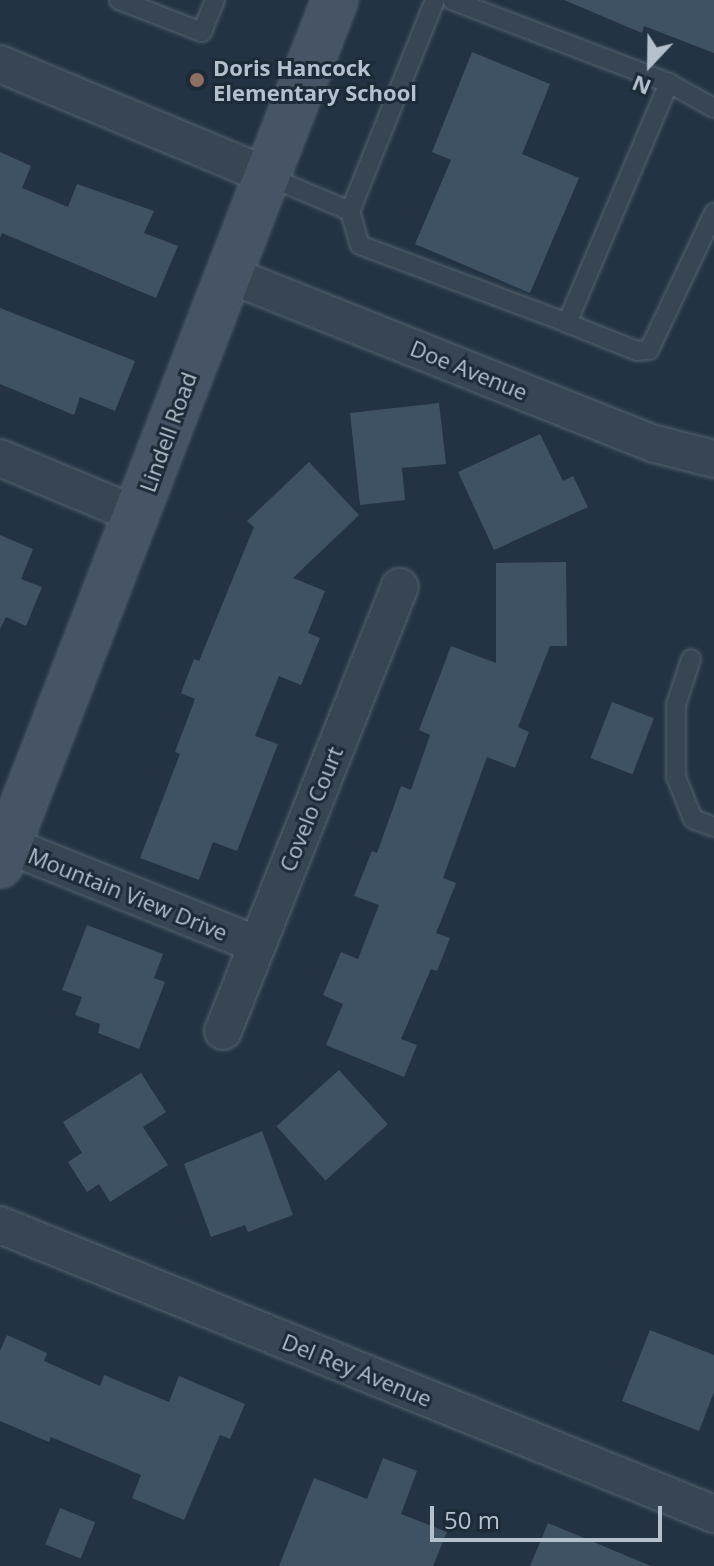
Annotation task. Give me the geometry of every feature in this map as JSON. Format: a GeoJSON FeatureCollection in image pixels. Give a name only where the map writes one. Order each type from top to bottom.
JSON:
{"type":"FeatureCollection","features":[{"type":"Feature","properties":{"kind":"street","name":"Lindell Road"},"geometry":{"type":"LineString","coordinates":[[3,851],[137,515],[265,175],[335,0]]}},
{"type":"Feature","properties":{"kind":"street"},"geometry":{"type":"LineString","coordinates":[[0,64],[265,175]]}},
{"type":"Feature","properties":{"kind":"street","name":"Doe Avenue"},"geometry":{"type":"LineString","coordinates":[[227,274],[655,444],[714,459]]}},
{"type":"Feature","properties":{"kind":"street"},"geometry":{"type":"LineString","coordinates":[[0,458],[137,515]]}},
{"type":"Feature","properties":{"kind":"street","name":"Covelo Court"},"geometry":{"type":"LineString","coordinates":[[223,1031],[400,587]]}},
{"type":"Feature","properties":{"kind":"street","name":"Mountain View Drive"},"geometry":{"type":"LineString","coordinates":[[3,851],[257,945]]}},
{"type":"Feature","properties":{"kind":"street","name":"Del Rey Avenue"},"geometry":{"type":"LineString","coordinates":[[0,1225],[714,1514]]}},
{"type":"Feature","properties":{"kind":"lane"},"geometry":{"type":"LineString","coordinates":[[119,0],[202,32],[215,0]]}},
{"type":"Feature","properties":{"kind":"lane"},"geometry":{"type":"LineString","coordinates":[[435,0],[350,211],[360,245],[637,351],[649,350],[714,213]]}},
{"type":"Feature","properties":{"kind":"lane"},"geometry":{"type":"LineString","coordinates":[[452,0],[669,83],[714,108]]}},
{"type":"Feature","properties":{"kind":"lane"},"geometry":{"type":"LineString","coordinates":[[567,323],[669,83]]}},
{"type":"Feature","properties":{"kind":"lane"},"geometry":{"type":"LineString","coordinates":[[265,175],[350,211]]}},
{"type":"Feature","properties":{"kind":"lane"},"geometry":{"type":"LineString","coordinates":[[691,659],[676,705],[676,777],[693,819],[714,827]]}},
{"type":"Feature","properties":{"kind":"building"},"geometry":{"type":"Polygon","coordinates":[[[564,0],[714,0],[714,53],[644,26],[642,33],[564,0]]]}},
{"type":"Feature","properties":{"kind":"building"},"geometry":{"type":"Polygon","coordinates":[[[472,52],[550,84],[522,154],[579,178],[530,293],[415,244],[451,160],[432,152],[472,52]]]}},
{"type":"Feature","properties":{"kind":"building"},"geometry":{"type":"Polygon","coordinates":[[[0,152],[31,166],[22,188],[68,207],[77,184],[154,211],[144,233],[178,246],[156,298],[2,233],[0,238],[0,152]]]}},
{"type":"Feature","properties":{"kind":"building"},"geometry":{"type":"Polygon","coordinates":[[[0,308],[135,361],[115,411],[80,397],[74,415],[0,384],[0,308]]]}},
{"type":"Feature","properties":{"kind":"building"},"geometry":{"type":"Polygon","coordinates":[[[439,403],[446,464],[402,468],[405,500],[360,505],[350,413],[439,403]]]}},
{"type":"Feature","properties":{"kind":"building"},"geometry":{"type":"Polygon","coordinates":[[[540,434],[563,481],[573,476],[588,507],[494,550],[458,472],[540,434]]]}},
{"type":"Feature","properties":{"kind":"building"},"geometry":{"type":"Polygon","coordinates":[[[309,462],[359,515],[293,578],[325,591],[308,633],[320,638],[301,685],[279,676],[255,736],[278,744],[237,851],[213,842],[199,880],[140,858],[180,754],[175,752],[195,699],[181,693],[194,659],[199,661],[254,527],[247,521],[309,462]]]}},
{"type":"Feature","properties":{"kind":"building"},"geometry":{"type":"Polygon","coordinates":[[[0,535],[33,549],[21,579],[42,587],[26,626],[6,617],[0,629],[0,535]]]}},
{"type":"Feature","properties":{"kind":"building"},"geometry":{"type":"Polygon","coordinates":[[[566,562],[567,646],[550,646],[518,727],[529,732],[515,768],[487,757],[443,878],[456,883],[436,933],[450,938],[437,971],[431,969],[401,1039],[417,1045],[404,1077],[326,1045],[343,1004],[323,995],[341,952],[358,959],[379,905],[354,896],[372,851],[377,853],[401,786],[411,790],[430,735],[419,730],[451,646],[496,663],[496,563],[566,562]]]}},
{"type":"Feature","properties":{"kind":"building"},"geometry":{"type":"Polygon","coordinates":[[[612,702],[654,718],[633,774],[590,758],[612,702]]]}},
{"type":"Feature","properties":{"kind":"building"},"geometry":{"type":"Polygon","coordinates":[[[87,925],[163,954],[154,978],[165,982],[139,1049],[98,1033],[100,1024],[75,1015],[82,997],[62,990],[87,925]]]}},
{"type":"Feature","properties":{"kind":"building"},"geometry":{"type":"Polygon","coordinates":[[[339,1070],[388,1124],[325,1180],[277,1126],[339,1070]]]}},
{"type":"Feature","properties":{"kind":"building"},"geometry":{"type":"Polygon","coordinates":[[[141,1073],[166,1112],[143,1127],[168,1165],[110,1202],[99,1184],[87,1192],[68,1162],[82,1153],[63,1122],[141,1073]]]}},
{"type":"Feature","properties":{"kind":"building"},"geometry":{"type":"Polygon","coordinates":[[[262,1131],[293,1215],[248,1232],[245,1225],[211,1237],[184,1164],[262,1131]]]}},
{"type":"Feature","properties":{"kind":"building"},"geometry":{"type":"Polygon","coordinates":[[[650,1330],[714,1355],[714,1392],[699,1431],[622,1401],[650,1330]]]}},
{"type":"Feature","properties":{"kind":"building"},"geometry":{"type":"Polygon","coordinates":[[[7,1335],[47,1353],[44,1361],[100,1386],[104,1375],[169,1402],[179,1376],[245,1404],[230,1439],[220,1435],[184,1520],[132,1498],[141,1475],[51,1437],[49,1442],[0,1421],[0,1351],[7,1335]]]}},
{"type":"Feature","properties":{"kind":"building"},"geometry":{"type":"Polygon","coordinates":[[[383,1458],[417,1471],[401,1514],[447,1532],[433,1566],[279,1566],[314,1478],[367,1499],[383,1458]]]}},
{"type":"Feature","properties":{"kind":"building"},"geometry":{"type":"Polygon","coordinates":[[[60,1508],[95,1522],[81,1558],[45,1544],[60,1508]]]}},
{"type":"Feature","properties":{"kind":"building"},"geometry":{"type":"Polygon","coordinates":[[[548,1523],[651,1566],[530,1566],[548,1523]]]}},
{"type":"Feature","properties":{"kind":"place","name":"Doris Hancock Elementary School"},"geometry":{"type":"Point","coordinates":[197,80]}}]}
